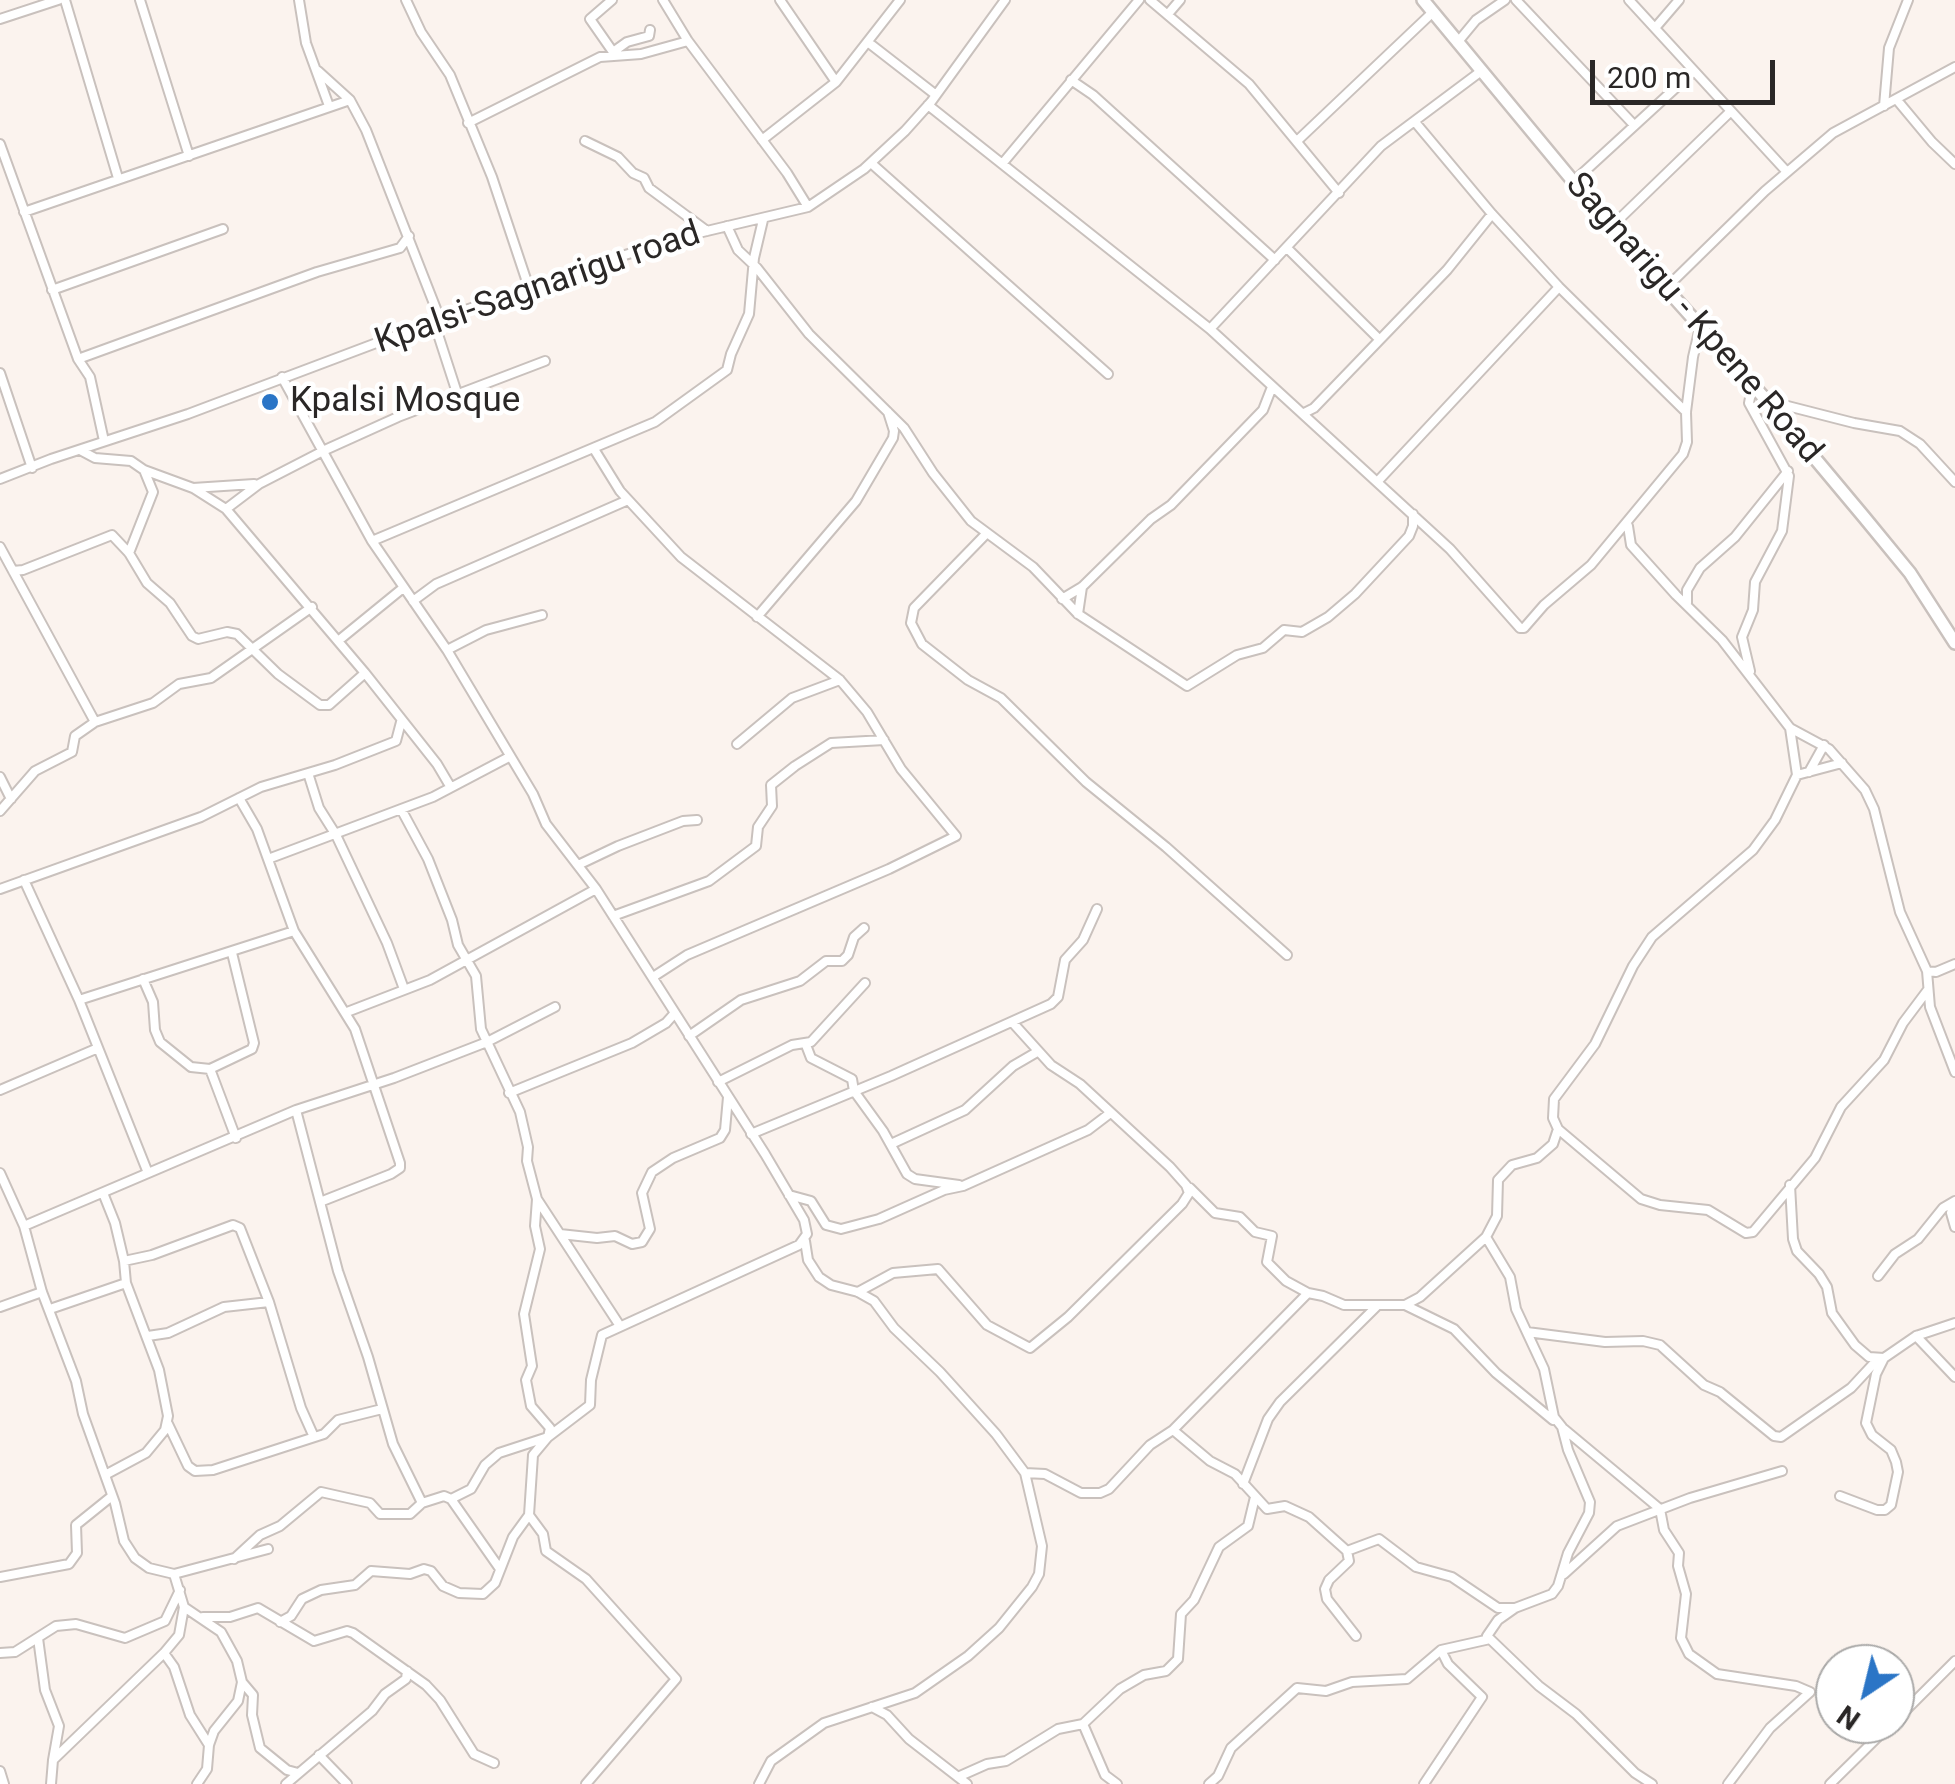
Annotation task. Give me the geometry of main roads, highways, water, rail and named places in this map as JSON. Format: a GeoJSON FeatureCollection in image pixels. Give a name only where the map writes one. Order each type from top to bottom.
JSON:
{"type":"FeatureCollection","features":[{"type":"Feature","properties":{"kind":"place","name":"Kpalsi Mosque"},"geometry":{"type":"Point","coordinates":[270,402]}}]}
